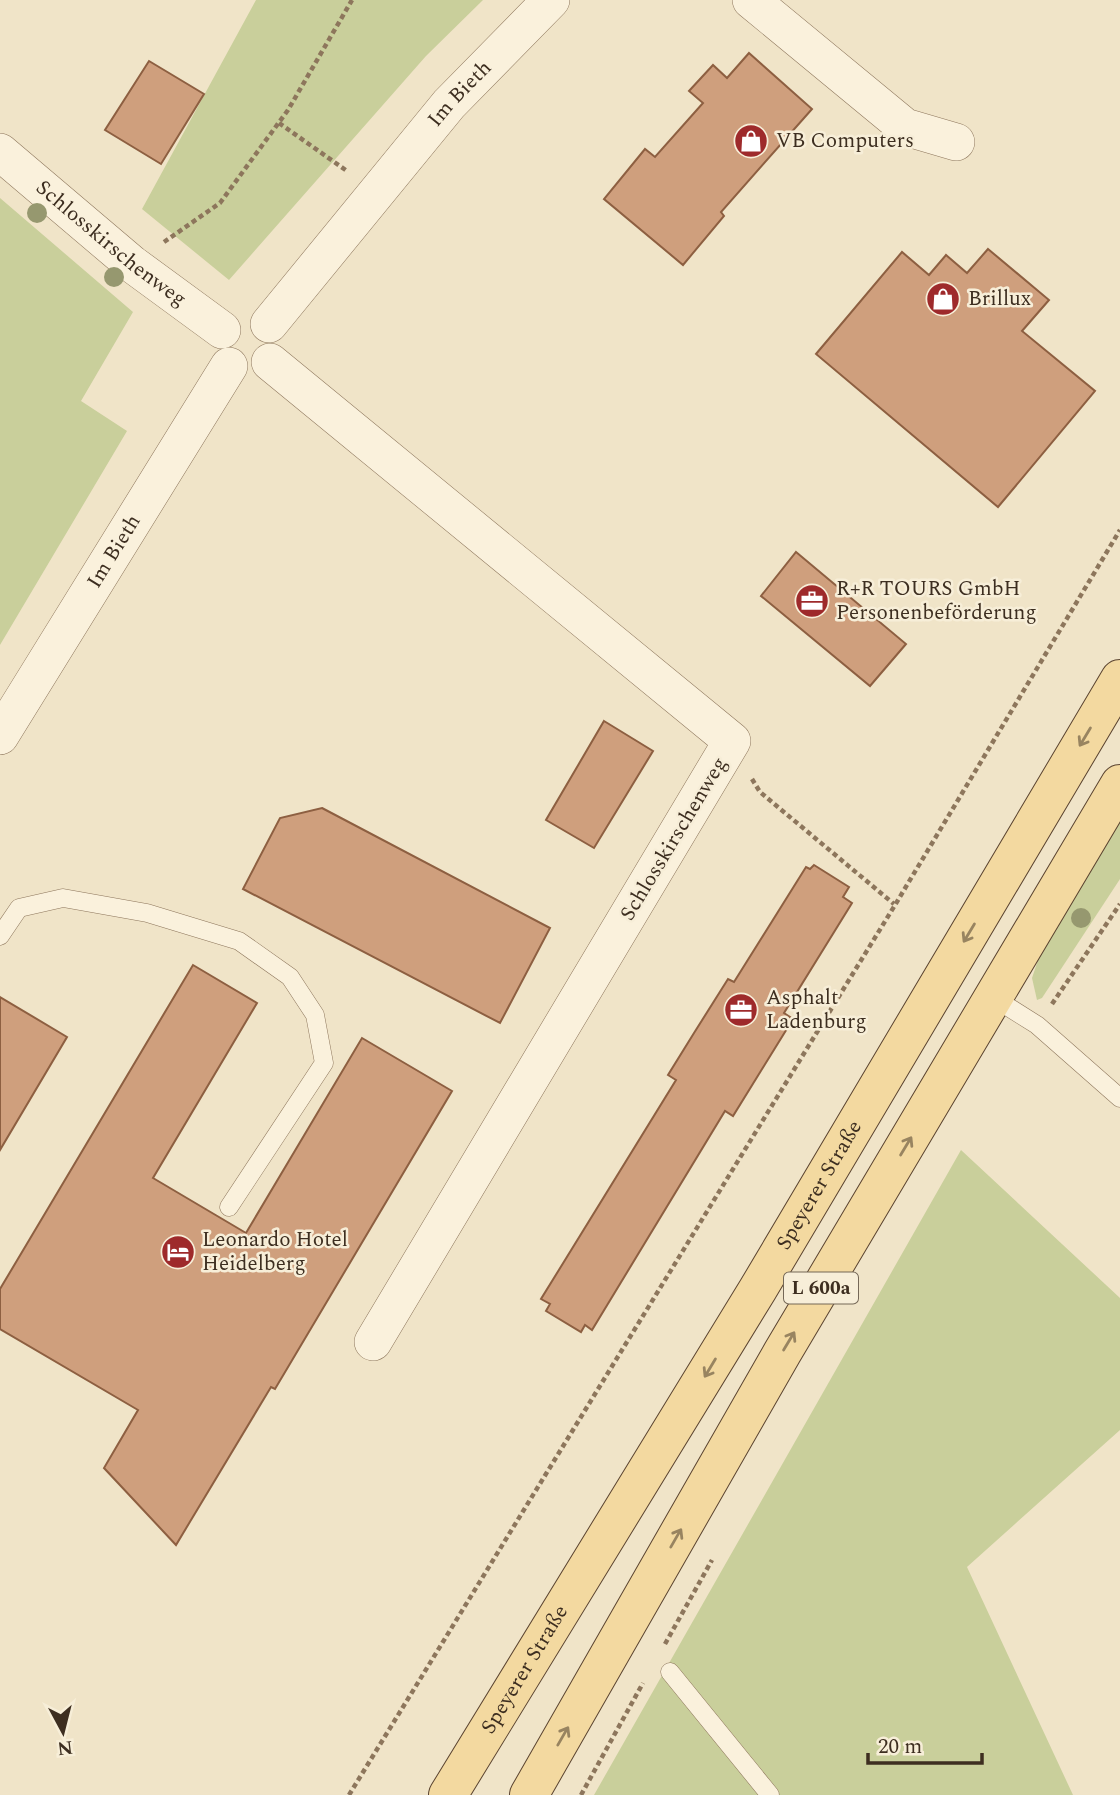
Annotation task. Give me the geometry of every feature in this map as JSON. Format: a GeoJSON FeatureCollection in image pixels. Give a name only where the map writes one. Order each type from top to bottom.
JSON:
{"type":"FeatureCollection","features":[{"type":"Feature","properties":{"kind":"main road","name":"Speyerer Straße"},"geometry":{"type":"LineString","coordinates":[[448,1795],[758,1289],[1120,679]]}},
{"type":"Feature","properties":{"kind":"main road","name":"L 600a"},"geometry":{"type":"LineString","coordinates":[[529,1795],[782,1353],[1120,784]]}},
{"type":"Feature","properties":{"kind":"street","name":"Im Bieth"},"geometry":{"type":"LineString","coordinates":[[269,324],[449,104],[551,0]]}},
{"type":"Feature","properties":{"kind":"street"},"geometry":{"type":"LineString","coordinates":[[751,0],[905,127],[956,142]]}},
{"type":"Feature","properties":{"kind":"street","name":"Schlosskirschenweg"},"geometry":{"type":"LineString","coordinates":[[0,152],[132,264],[222,330]]}},
{"type":"Feature","properties":{"kind":"street"},"geometry":{"type":"LineString","coordinates":[[253,317],[269,324],[275,338],[275,355],[270,362],[259,372],[242,374],[229,366],[221,356],[219,343],[222,330],[233,321],[253,317]]}},
{"type":"Feature","properties":{"kind":"street","name":"Schlosskirschenweg"},"geometry":{"type":"LineString","coordinates":[[270,362],[732,741],[373,1342]]}},
{"type":"Feature","properties":{"kind":"street","name":"Im Bieth"},"geometry":{"type":"LineString","coordinates":[[0,736],[229,366]]}},
{"type":"Feature","properties":{"kind":"lane"},"geometry":{"type":"LineString","coordinates":[[0,936],[19,908],[63,898],[147,913],[239,941],[290,977],[315,1015],[324,1063],[229,1207]]}},
{"type":"Feature","properties":{"kind":"lane"},"geometry":{"type":"LineString","coordinates":[[994,998],[1037,1026],[1120,1098]]}},
{"type":"Feature","properties":{"kind":"lane"},"geometry":{"type":"LineString","coordinates":[[670,1672],[769,1795]]}},
{"type":"Feature","properties":{"kind":"path"},"geometry":{"type":"LineString","coordinates":[[132,264],[220,203],[279,123],[352,0]]}},
{"type":"Feature","properties":{"kind":"path"},"geometry":{"type":"LineString","coordinates":[[279,123],[377,192]]}},
{"type":"Feature","properties":{"kind":"path"},"geometry":{"type":"LineString","coordinates":[[349,1795],[895,905],[1120,530]]}},
{"type":"Feature","properties":{"kind":"path"},"geometry":{"type":"LineString","coordinates":[[732,741],[760,792],[895,905]]}},
{"type":"Feature","properties":{"kind":"path"},"geometry":{"type":"LineString","coordinates":[[1037,1026],[1120,904]]}},
{"type":"Feature","properties":{"kind":"path"},"geometry":{"type":"LineString","coordinates":[[662,1649],[717,1551]]}},
{"type":"Feature","properties":{"kind":"path"},"geometry":{"type":"LineString","coordinates":[[581,1795],[649,1673]]}},
{"type":"Feature","properties":{"kind":"green space"},"geometry":{"type":"Polygon","coordinates":[[[256,0],[483,0],[426,56],[229,280],[142,209],[256,0]]]}},
{"type":"Feature","properties":{"kind":"green space"},"geometry":{"type":"Polygon","coordinates":[[[0,198],[133,312],[81,401],[127,431],[0,645],[0,198]]]}},
{"type":"Feature","properties":{"kind":"green space"},"geometry":{"type":"Polygon","coordinates":[[[1120,820],[1120,879],[1042,998],[1037,1000],[1032,978],[1039,957],[1120,820]]]}},
{"type":"Feature","properties":{"kind":"green space"},"geometry":{"type":"Polygon","coordinates":[[[961,1150],[1120,1298],[1120,1430],[967,1567],[1073,1795],[594,1795],[961,1150]]]}},
{"type":"Feature","properties":{"kind":"building"},"geometry":{"type":"Polygon","coordinates":[[[749,53],[812,109],[721,212],[724,216],[683,265],[604,199],[645,149],[655,157],[703,103],[689,91],[713,65],[727,78],[749,53]]]}},
{"type":"Feature","properties":{"kind":"building"},"geometry":{"type":"Polygon","coordinates":[[[149,61],[204,94],[161,164],[105,130],[149,61]]]}},
{"type":"Feature","properties":{"kind":"building"},"geometry":{"type":"Polygon","coordinates":[[[988,249],[1049,300],[1022,331],[1095,391],[998,507],[816,354],[902,252],[929,275],[946,255],[967,273],[988,249]]]}},
{"type":"Feature","properties":{"kind":"building"},"geometry":{"type":"Polygon","coordinates":[[[796,552],[906,644],[870,686],[761,596],[796,552]]]}},
{"type":"Feature","properties":{"kind":"building"},"geometry":{"type":"Polygon","coordinates":[[[604,721],[653,751],[594,848],[546,820],[604,721]]]}},
{"type":"Feature","properties":{"kind":"building"},"geometry":{"type":"Polygon","coordinates":[[[322,808],[550,928],[500,1023],[243,889],[280,818],[322,808]]]}},
{"type":"Feature","properties":{"kind":"building"},"geometry":{"type":"Polygon","coordinates":[[[814,865],[849,887],[843,897],[852,903],[784,1013],[793,1019],[733,1116],[725,1111],[592,1330],[585,1325],[581,1332],[546,1311],[550,1304],[541,1299],[676,1080],[668,1075],[694,1033],[728,979],[734,982],[806,867],[810,869],[814,865]]]}},
{"type":"Feature","properties":{"kind":"building","name":"Leonardo Hotel Heidelberg"},"geometry":{"type":"Polygon","coordinates":[[[193,965],[257,1003],[153,1178],[246,1233],[362,1038],[452,1091],[275,1389],[271,1387],[176,1545],[104,1468],[138,1410],[0,1329],[0,1289],[193,965]]]}},
{"type":"Feature","properties":{"kind":"building"},"geometry":{"type":"Polygon","coordinates":[[[0,997],[67,1037],[0,1150],[0,997]]]}},
{"type":"Feature","properties":{"kind":"place","name":"VB Computers"},"geometry":{"type":"Point","coordinates":[751,141]}},
{"type":"Feature","properties":{"kind":"place","name":"Brillux"},"geometry":{"type":"Point","coordinates":[943,299]}},
{"type":"Feature","properties":{"kind":"place","name":"R+R TOURS GmbH Personenbeförderung"},"geometry":{"type":"Point","coordinates":[812,601]}},
{"type":"Feature","properties":{"kind":"place","name":"Asphalt Ladenburg"},"geometry":{"type":"Point","coordinates":[741,1010]}},
{"type":"Feature","properties":{"kind":"place","name":"Leonardo Hotel Heidelberg"},"geometry":{"type":"Point","coordinates":[178,1252]}}]}
